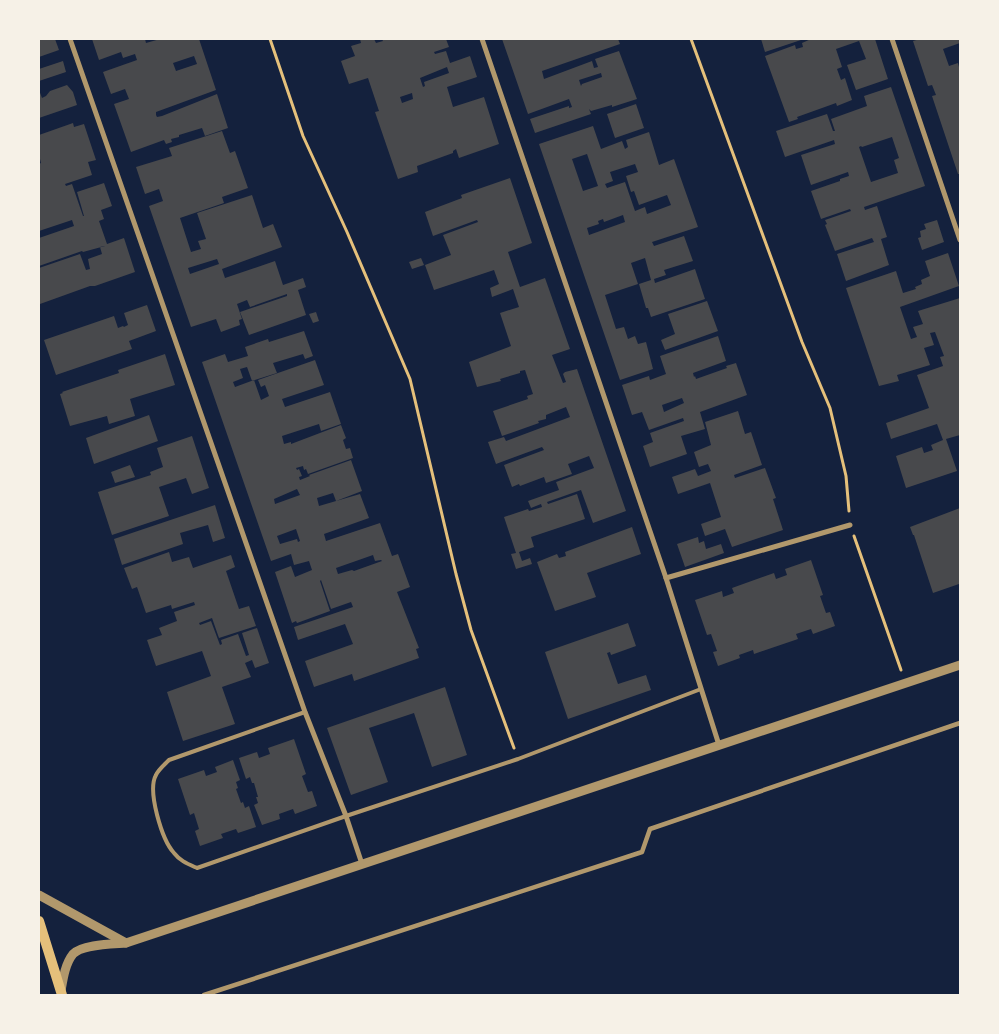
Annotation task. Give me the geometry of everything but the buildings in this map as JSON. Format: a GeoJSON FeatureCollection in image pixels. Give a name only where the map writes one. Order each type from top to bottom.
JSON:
{"type":"FeatureCollection","features":[{"type":"Feature","properties":{"kind":"main road"},"geometry":{"type":"LineString","coordinates":[[39,921],[62,993]]}},
{"type":"Feature","properties":{"kind":"street"},"geometry":{"type":"LineString","coordinates":[[70,39],[304,712],[346,816],[362,864]]}},
{"type":"Feature","properties":{"kind":"street"},"geometry":{"type":"LineString","coordinates":[[482,39],[666,578],[719,745]]}},
{"type":"Feature","properties":{"kind":"street"},"geometry":{"type":"LineString","coordinates":[[892,39],[960,240]]}},
{"type":"Feature","properties":{"kind":"street"},"geometry":{"type":"LineString","coordinates":[[666,578],[850,525]]}},
{"type":"Feature","properties":{"kind":"street"},"geometry":{"type":"LineString","coordinates":[[62,993],[65,969],[74,954],[85,948],[126,943],[960,665]]}},
{"type":"Feature","properties":{"kind":"street"},"geometry":{"type":"LineString","coordinates":[[204,995],[642,852],[650,829],[960,723]]}},
{"type":"Feature","properties":{"kind":"street"},"geometry":{"type":"LineString","coordinates":[[39,895],[126,943]]}},
{"type":"Feature","properties":{"kind":"lane"},"geometry":{"type":"LineString","coordinates":[[304,712],[168,760],[156,775],[152,791],[159,821],[172,852],[184,863],[197,868],[518,759],[701,689]]}},
{"type":"Feature","properties":{"kind":"path"},"geometry":{"type":"LineString","coordinates":[[270,39],[303,136],[347,232],[410,379],[466,612],[481,659],[518,759]]}},
{"type":"Feature","properties":{"kind":"path"},"geometry":{"type":"LineString","coordinates":[[691,39],[802,342],[830,408],[846,476],[850,525],[906,683]]}}]}
